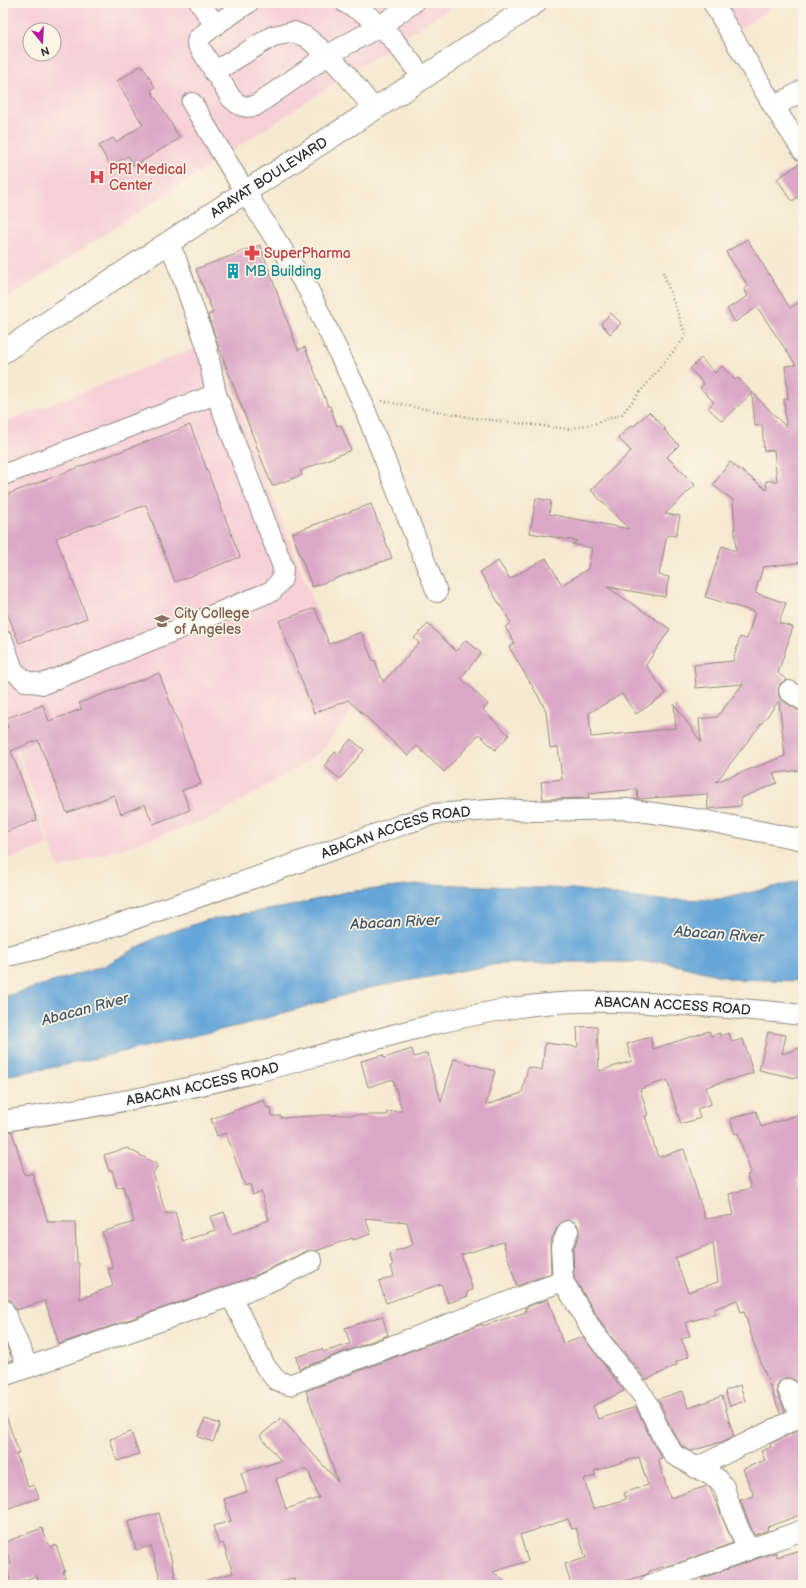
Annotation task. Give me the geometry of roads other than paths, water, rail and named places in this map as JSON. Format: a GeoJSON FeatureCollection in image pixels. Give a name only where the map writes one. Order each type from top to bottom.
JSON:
{"type":"FeatureCollection","features":[{"type":"Feature","properties":{"kind":"main road","name":"ARAYAT BOULEVARD"},"geometry":{"type":"LineString","coordinates":[[3,352],[245,192],[423,78],[535,3]]}},
{"type":"Feature","properties":{"kind":"street"},"geometry":{"type":"LineString","coordinates":[[200,3],[215,25]]}},
{"type":"Feature","properties":{"kind":"street"},"geometry":{"type":"LineString","coordinates":[[248,3],[215,25],[198,39],[197,43],[231,98],[238,105],[247,108],[256,106],[328,55],[373,15],[413,3]]}},
{"type":"Feature","properties":{"kind":"street"},"geometry":{"type":"LineString","coordinates":[[346,3],[373,15],[423,78]]}},
{"type":"Feature","properties":{"kind":"street"},"geometry":{"type":"LineString","coordinates":[[713,3],[774,107],[803,151]]}},
{"type":"Feature","properties":{"kind":"street"},"geometry":{"type":"LineString","coordinates":[[214,72],[273,36],[294,32],[306,37],[328,55],[346,74],[374,109]]}},
{"type":"Feature","properties":{"kind":"street"},"geometry":{"type":"LineString","coordinates":[[774,107],[803,90]]}},
{"type":"Feature","properties":{"kind":"street"},"geometry":{"type":"LineString","coordinates":[[192,103],[245,192],[308,289],[360,397],[437,592]]}},
{"type":"Feature","properties":{"kind":"street"},"geometry":{"type":"LineString","coordinates":[[3,641],[13,670],[25,681],[42,684],[272,591],[282,579],[282,567],[216,394],[206,344],[176,260],[168,243]]}},
{"type":"Feature","properties":{"kind":"street"},"geometry":{"type":"LineString","coordinates":[[3,475],[216,394]]}},
{"type":"Feature","properties":{"kind":"street","name":"ABACAN ACCESS ROAD"},"geometry":{"type":"LineString","coordinates":[[3,957],[38,949],[93,933],[434,814],[504,809],[533,811],[626,809],[708,821],[803,840]]}},
{"type":"Feature","properties":{"kind":"street","name":"ABACAN ACCESS ROAD"},"geometry":{"type":"LineString","coordinates":[[3,1121],[81,1110],[170,1092],[287,1064],[381,1037],[514,1008],[586,1001],[636,1002],[803,1015]]}},
{"type":"Feature","properties":{"kind":"street"},"geometry":{"type":"LineString","coordinates":[[568,1230],[561,1247],[563,1281],[593,1332],[644,1397],[662,1436],[674,1455],[718,1479],[724,1487],[748,1550]]}},
{"type":"Feature","properties":{"kind":"street"},"geometry":{"type":"LineString","coordinates":[[3,1376],[256,1288],[312,1261]]}},
{"type":"Feature","properties":{"kind":"street"},"geometry":{"type":"LineString","coordinates":[[231,1296],[265,1366],[276,1380],[289,1385],[494,1300],[563,1281]]}},
{"type":"Feature","properties":{"kind":"street"},"geometry":{"type":"LineString","coordinates":[[3,1309],[28,1367]]}},
{"type":"Feature","properties":{"kind":"street"},"geometry":{"type":"LineString","coordinates":[[696,1468],[802,1415],[788,1388]]}},
{"type":"Feature","properties":{"kind":"street"},"geometry":{"type":"LineString","coordinates":[[650,1585],[803,1530]]}},
{"type":"Feature","properties":{"kind":"water","name":"Abacan River"},"geometry":{"type":"Polygon","coordinates":[[[803,880],[803,981],[733,979],[664,962],[498,964],[369,988],[246,1024],[56,1067],[3,1076],[3,996],[104,966],[157,937],[207,920],[291,906],[345,892],[428,884],[573,889],[652,900],[723,899],[803,880]]]}},
{"type":"Feature","properties":{"kind":"place","name":"PRI Medical Center"},"geometry":{"type":"Point","coordinates":[97,177]}},
{"type":"Feature","properties":{"kind":"place","name":"SuperPharma"},"geometry":{"type":"Point","coordinates":[252,253]}},
{"type":"Feature","properties":{"kind":"place","name":"MB Building"},"geometry":{"type":"Point","coordinates":[233,271]}},
{"type":"Feature","properties":{"kind":"place","name":"City College of Angeles"},"geometry":{"type":"Point","coordinates":[162,621]}}]}
